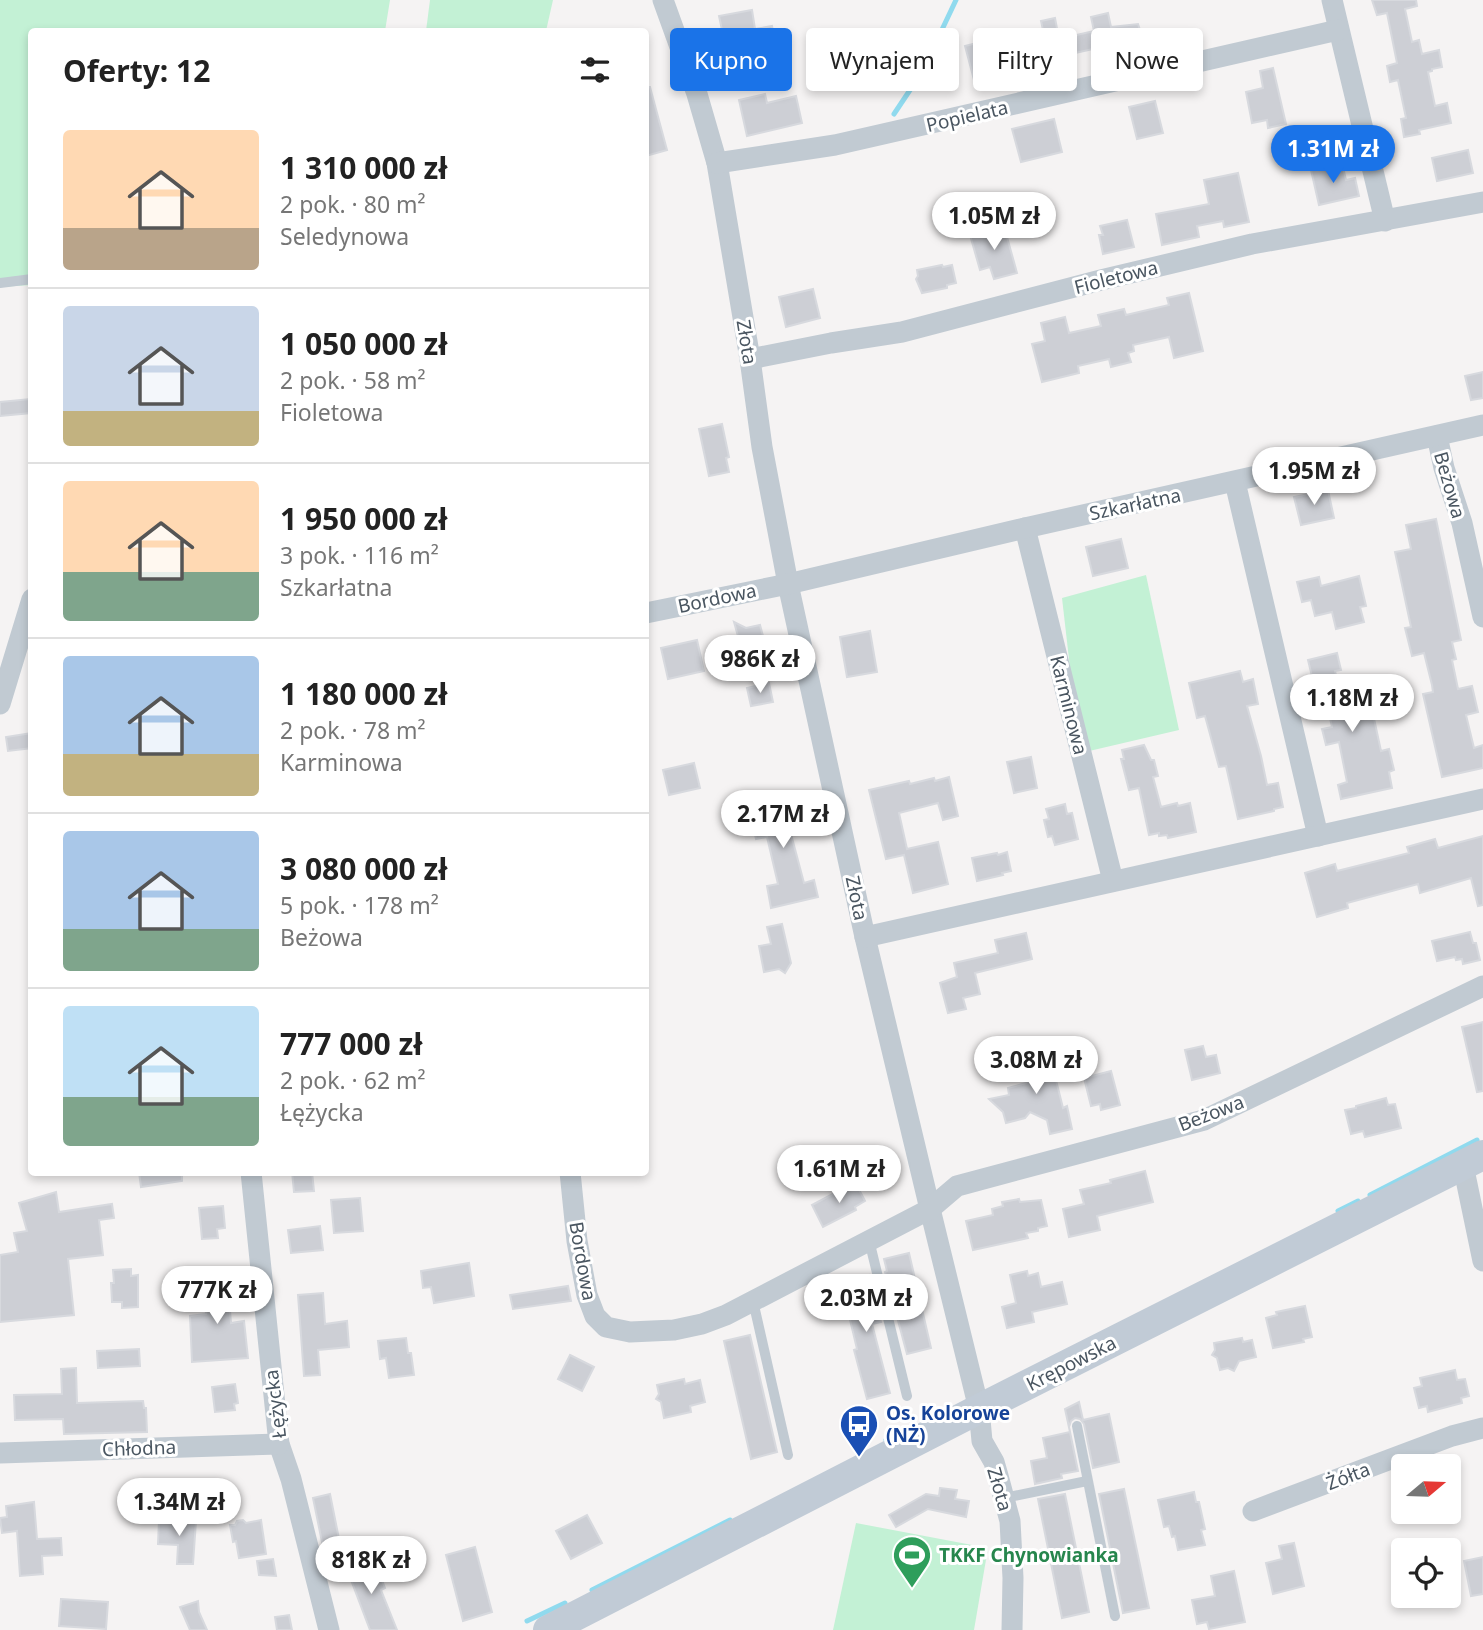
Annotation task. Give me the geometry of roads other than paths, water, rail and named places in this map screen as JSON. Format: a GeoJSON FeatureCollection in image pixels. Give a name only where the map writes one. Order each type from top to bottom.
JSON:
{"type":"FeatureCollection","features":[{"type":"Feature","properties":{"kind":"street","name":"Złota"},"geometry":{"type":"LineString","coordinates":[[663,0],[697,94],[717,163],[762,447],[788,584],[865,937],[979,1409],[982,1441],[994,1462],[1010,1521],[1012,1630]]}},
{"type":"Feature","properties":{"kind":"street"},"geometry":{"type":"LineString","coordinates":[[1332,0],[1385,221]]}},
{"type":"Feature","properties":{"kind":"street","name":"Popielata"},"geometry":{"type":"LineString","coordinates":[[717,163],[835,145],[1338,30]]}},
{"type":"Feature","properties":{"kind":"street","name":"Fioletowa"},"geometry":{"type":"LineString","coordinates":[[750,359],[902,332],[1252,244],[1483,202]]}},
{"type":"Feature","properties":{"kind":"street","name":"Szkarłatna"},"geometry":{"type":"LineString","coordinates":[[788,584],[1483,425]]}},
{"type":"Feature","properties":{"kind":"street","name":"Beżowa"},"geometry":{"type":"LineString","coordinates":[[1437,436],[1444,468],[1462,523],[1483,617]]}},
{"type":"Feature","properties":{"kind":"street"},"geometry":{"type":"LineString","coordinates":[[1235,482],[1318,836]]}},
{"type":"Feature","properties":{"kind":"street","name":"Karminowa"},"geometry":{"type":"LineString","coordinates":[[1025,528],[1113,881]]}},
{"type":"Feature","properties":{"kind":"street","name":"Bordowa"},"geometry":{"type":"LineString","coordinates":[[649,612],[788,584]]}},
{"type":"Feature","properties":{"kind":"street"},"geometry":{"type":"LineString","coordinates":[[0,704],[28,611]]}},
{"type":"Feature","properties":{"kind":"street"},"geometry":{"type":"LineString","coordinates":[[865,937],[1483,799]]}},
{"type":"Feature","properties":{"kind":"street","name":"Beżowa"},"geometry":{"type":"LineString","coordinates":[[930,1209],[957,1186],[1205,1120],[1483,986]]}},
{"type":"Feature","properties":{"kind":"street"},"geometry":{"type":"LineString","coordinates":[[1473,1160],[1483,1261]]}},
{"type":"Feature","properties":{"kind":"street","name":"Krępowska"},"geometry":{"type":"LineString","coordinates":[[548,1630],[1473,1160]]}},
{"type":"Feature","properties":{"kind":"street","name":"Łężycka"},"geometry":{"type":"LineString","coordinates":[[251,1176],[279,1444],[292,1479],[329,1630]]}},
{"type":"Feature","properties":{"kind":"street","name":"Bordowa"},"geometry":{"type":"LineString","coordinates":[[570,1176],[587,1295],[595,1316],[606,1328],[630,1332],[674,1330],[702,1324],[753,1301],[930,1209]]}},
{"type":"Feature","properties":{"kind":"street","name":"Żółta"},"geometry":{"type":"LineString","coordinates":[[1253,1511],[1452,1436],[1483,1428]]}},
{"type":"Feature","properties":{"kind":"street","name":"Chłodna"},"geometry":{"type":"LineString","coordinates":[[0,1453],[279,1444]]}},
{"type":"Feature","properties":{"kind":"lane"},"geometry":{"type":"LineString","coordinates":[[0,283],[28,280]]}},
{"type":"Feature","properties":{"kind":"lane"},"geometry":{"type":"LineString","coordinates":[[869,1240],[907,1396]]}},
{"type":"Feature","properties":{"kind":"lane"},"geometry":{"type":"LineString","coordinates":[[753,1301],[788,1455]]}},
{"type":"Feature","properties":{"kind":"lane"},"geometry":{"type":"LineString","coordinates":[[1077,1426],[1115,1616]]}},
{"type":"Feature","properties":{"kind":"lane"},"geometry":{"type":"LineString","coordinates":[[1004,1497],[1087,1481]]}},
{"type":"Feature","properties":{"kind":"waterway"},"geometry":{"type":"LineString","coordinates":[[894,114],[922,72],[956,0]]}},
{"type":"Feature","properties":{"kind":"waterway"},"geometry":{"type":"LineString","coordinates":[[1370,1195],[1477,1140]]}},
{"type":"Feature","properties":{"kind":"waterway"},"geometry":{"type":"LineString","coordinates":[[1338,1211],[1358,1201]]}},
{"type":"Feature","properties":{"kind":"waterway"},"geometry":{"type":"LineString","coordinates":[[886,1440],[902,1432]]}},
{"type":"Feature","properties":{"kind":"waterway"},"geometry":{"type":"LineString","coordinates":[[592,1590],[730,1520]]}},
{"type":"Feature","properties":{"kind":"waterway"},"geometry":{"type":"LineString","coordinates":[[527,1621],[565,1603]]}},
{"type":"Feature","properties":{"kind":"place","name":"Os. Kolorowe (NŻ)"},"geometry":{"type":"Point","coordinates":[859,1458]}},
{"type":"Feature","properties":{"kind":"place","name":"TKKF Chynowianka"},"geometry":{"type":"Point","coordinates":[912,1589]}}]}
